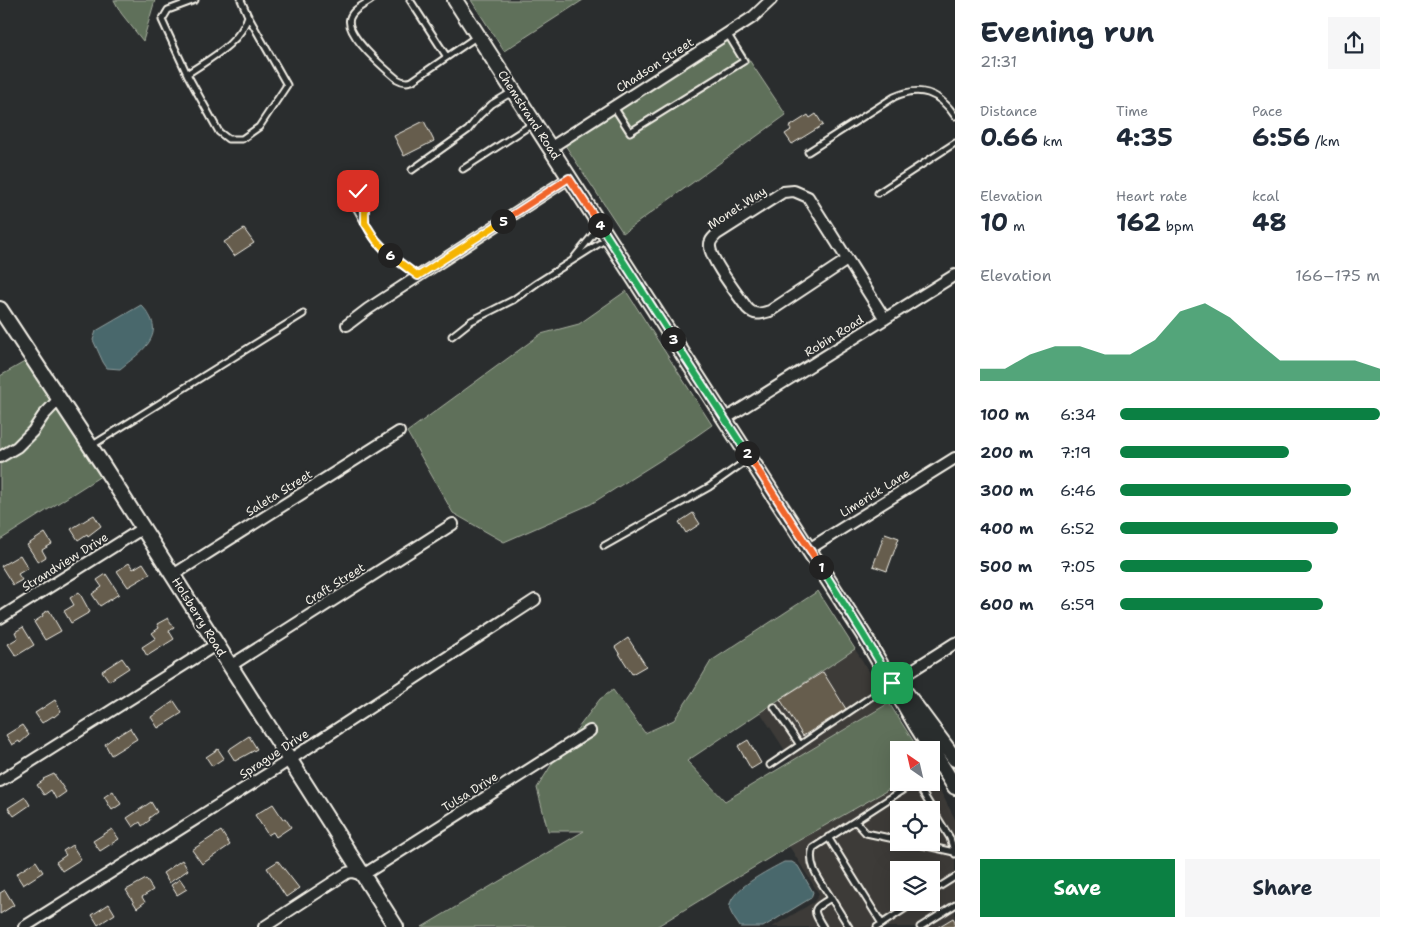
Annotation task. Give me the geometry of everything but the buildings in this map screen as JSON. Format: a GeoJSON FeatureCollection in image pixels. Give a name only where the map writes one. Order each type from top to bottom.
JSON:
{"type":"FeatureCollection","features":[{"type":"Feature","properties":{"kind":"street","name":"Chemstrand Road"},"geometry":{"type":"LineString","coordinates":[[455,0],[894,681],[946,774]]}},
{"type":"Feature","properties":{"kind":"street","name":"Chadson Street"},"geometry":{"type":"LineString","coordinates":[[550,148],[753,17],[771,0]]}},
{"type":"Feature","properties":{"kind":"street"},"geometry":{"type":"LineString","coordinates":[[347,325],[418,276],[569,178]]}},
{"type":"Feature","properties":{"kind":"street","name":"Monet Way"},"geometry":{"type":"LineString","coordinates":[[847,260],[770,311],[753,314],[712,256],[710,246],[711,240],[718,234],[784,192],[794,191],[808,197],[885,318]]}},
{"type":"Feature","properties":{"kind":"street","name":"Robin Road"},"geometry":{"type":"LineString","coordinates":[[726,419],[955,274]]}},
{"type":"Feature","properties":{"kind":"street","name":"Holsberry Road"},"geometry":{"type":"LineString","coordinates":[[0,308],[173,575],[396,927]]}},
{"type":"Feature","properties":{"kind":"street"},"geometry":{"type":"LineString","coordinates":[[0,457],[17,447],[33,431],[43,416],[59,399]]}},
{"type":"Feature","properties":{"kind":"street","name":"Saleta Street"},"geometry":{"type":"LineString","coordinates":[[173,575],[399,432]]}},
{"type":"Feature","properties":{"kind":"street","name":"Limerick Lane"},"geometry":{"type":"LineString","coordinates":[[809,549],[955,458]]}},
{"type":"Feature","properties":{"kind":"street","name":"Craft Street"},"geometry":{"type":"LineString","coordinates":[[230,666],[454,524]]}},
{"type":"Feature","properties":{"kind":"street","name":"Strandview Drive"},"geometry":{"type":"LineString","coordinates":[[0,618],[142,528]]}},
{"type":"Feature","properties":{"kind":"street","name":"Sprague Drive"},"geometry":{"type":"LineString","coordinates":[[24,927],[290,759],[535,600]]}},
{"type":"Feature","properties":{"kind":"street"},"geometry":{"type":"LineString","coordinates":[[894,681],[955,643]]}},
{"type":"Feature","properties":{"kind":"street"},"geometry":{"type":"LineString","coordinates":[[0,781],[217,644]]}},
{"type":"Feature","properties":{"kind":"street","name":"Chemstrand Road"},"geometry":{"type":"LineString","coordinates":[[894,681],[955,759]]}},
{"type":"Feature","properties":{"kind":"street","name":"Tulsa Drive"},"geometry":{"type":"LineString","coordinates":[[363,875],[590,731]]}},
{"type":"Feature","properties":{"kind":"street"},"geometry":{"type":"LineString","coordinates":[[264,927],[347,873],[352,872],[363,875]]}},
{"type":"Feature","properties":{"kind":"lane"},"geometry":{"type":"LineString","coordinates":[[195,0],[168,10],[162,20],[187,74],[218,132],[228,139],[242,139],[259,127],[287,84],[248,16],[241,0]]}},
{"type":"Feature","properties":{"kind":"lane"},"geometry":{"type":"LineString","coordinates":[[371,0],[355,10],[351,15],[349,20],[350,27],[365,49],[397,79],[407,82],[412,81],[478,36]]}},
{"type":"Feature","properties":{"kind":"lane"},"geometry":{"type":"LineString","coordinates":[[410,0],[447,57]]}},
{"type":"Feature","properties":{"kind":"lane"},"geometry":{"type":"LineString","coordinates":[[187,74],[222,51],[243,30],[248,16]]}},
{"type":"Feature","properties":{"kind":"lane"},"geometry":{"type":"LineString","coordinates":[[614,107],[630,132],[744,60],[727,34]]}},
{"type":"Feature","properties":{"kind":"lane"},"geometry":{"type":"LineString","coordinates":[[412,170],[468,130],[492,104],[514,91]]}},
{"type":"Feature","properties":{"kind":"lane"},"geometry":{"type":"LineString","coordinates":[[808,152],[906,91],[934,94],[942,100],[955,116]]}},
{"type":"Feature","properties":{"kind":"lane"},"geometry":{"type":"LineString","coordinates":[[463,169],[534,123]]}},
{"type":"Feature","properties":{"kind":"lane"},"geometry":{"type":"LineString","coordinates":[[878,193],[955,143]]}},
{"type":"Feature","properties":{"kind":"lane"},"geometry":{"type":"LineString","coordinates":[[365,223],[365,196],[358,191],[350,197],[365,223],[382,247],[418,276]]}},
{"type":"Feature","properties":{"kind":"lane"},"geometry":{"type":"LineString","coordinates":[[571,261],[603,230]]}},
{"type":"Feature","properties":{"kind":"lane"},"geometry":{"type":"LineString","coordinates":[[452,336],[471,321],[513,300],[537,282],[604,241],[603,230]]}},
{"type":"Feature","properties":{"kind":"lane"},"geometry":{"type":"LineString","coordinates":[[91,447],[303,314]]}},
{"type":"Feature","properties":{"kind":"lane"},"geometry":{"type":"LineString","coordinates":[[604,546],[709,486],[750,458]]}},
{"type":"Feature","properties":{"kind":"lane"},"geometry":{"type":"LineString","coordinates":[[770,765],[894,681]]}},
{"type":"Feature","properties":{"kind":"lane"},"geometry":{"type":"LineString","coordinates":[[774,707],[800,745]]}},
{"type":"Feature","properties":{"kind":"lane"},"geometry":{"type":"LineString","coordinates":[[849,927],[814,869],[813,848],[902,791]]}},
{"type":"Feature","properties":{"kind":"lane"},"geometry":{"type":"LineString","coordinates":[[921,791],[950,838],[955,853]]}},
{"type":"Feature","properties":{"kind":"lane"},"geometry":{"type":"LineString","coordinates":[[855,821],[866,833],[890,838]]}},
{"type":"Feature","properties":{"kind":"lane"},"geometry":{"type":"LineString","coordinates":[[828,837],[879,926],[902,911]]}},
{"type":"Feature","properties":{"kind":"lane"},"geometry":{"type":"LineString","coordinates":[[940,849],[955,853]]}},
{"type":"Feature","properties":{"kind":"lane"},"geometry":{"type":"LineString","coordinates":[[940,886],[955,876]]}},
{"type":"Feature","properties":{"kind":"lane"},"geometry":{"type":"LineString","coordinates":[[823,927],[814,911],[816,907],[831,898]]}},
{"type":"Feature","properties":{"kind":"lane"},"geometry":{"type":"LineString","coordinates":[[920,927],[955,905]]}},
{"type":"Feature","properties":{"kind":"shaded area"},"geometry":{"type":"Polygon","coordinates":[[[855,649],[889,703],[792,761],[760,712],[855,649]]]}},
{"type":"Feature","properties":{"kind":"shaded area"},"geometry":{"type":"Polygon","coordinates":[[[890,789],[890,791],[940,790],[955,819],[955,927],[772,927],[814,902],[819,894],[789,846],[890,789]]]}},
{"type":"Feature","properties":{"kind":"green space"},"geometry":{"type":"Polygon","coordinates":[[[114,0],[155,0],[143,41],[121,13],[114,0]]]}},
{"type":"Feature","properties":{"kind":"green space"},"geometry":{"type":"Polygon","coordinates":[[[471,0],[583,0],[504,51],[471,0]]]}},
{"type":"Feature","properties":{"kind":"green space"},"geometry":{"type":"Polygon","coordinates":[[[733,36],[786,115],[623,233],[565,145],[733,36]]]}},
{"type":"Feature","properties":{"kind":"green space"},"geometry":{"type":"Polygon","coordinates":[[[626,291],[712,425],[675,451],[591,504],[504,542],[453,513],[407,432],[541,334],[579,324],[626,291]]]}},
{"type":"Feature","properties":{"kind":"green space"},"geometry":{"type":"Polygon","coordinates":[[[28,360],[104,474],[0,540],[0,376],[28,360]]]}},
{"type":"Feature","properties":{"kind":"green space"},"geometry":{"type":"Polygon","coordinates":[[[818,591],[855,649],[687,761],[725,801],[889,703],[913,741],[890,741],[890,789],[789,846],[656,927],[422,927],[584,831],[548,831],[537,788],[555,759],[597,733],[591,724],[572,736],[600,699],[613,690],[645,733],[674,720],[711,661],[818,591]]]}},
{"type":"Feature","properties":{"kind":"water"},"geometry":{"type":"Polygon","coordinates":[[[141,305],[149,315],[153,325],[150,341],[120,369],[107,368],[93,340],[96,331],[141,305]]]}},
{"type":"Feature","properties":{"kind":"water"},"geometry":{"type":"Polygon","coordinates":[[[784,862],[792,862],[798,866],[813,892],[811,898],[763,927],[740,927],[730,910],[730,903],[734,895],[760,875],[784,862]]]}},
{"type":"Feature","properties":{"kind":"route"},"geometry":{"type":"LineString","coordinates":[[358,191],[365,196],[365,223],[376,240],[395,259],[418,276],[569,178],[809,549],[892,683]]}}]}
